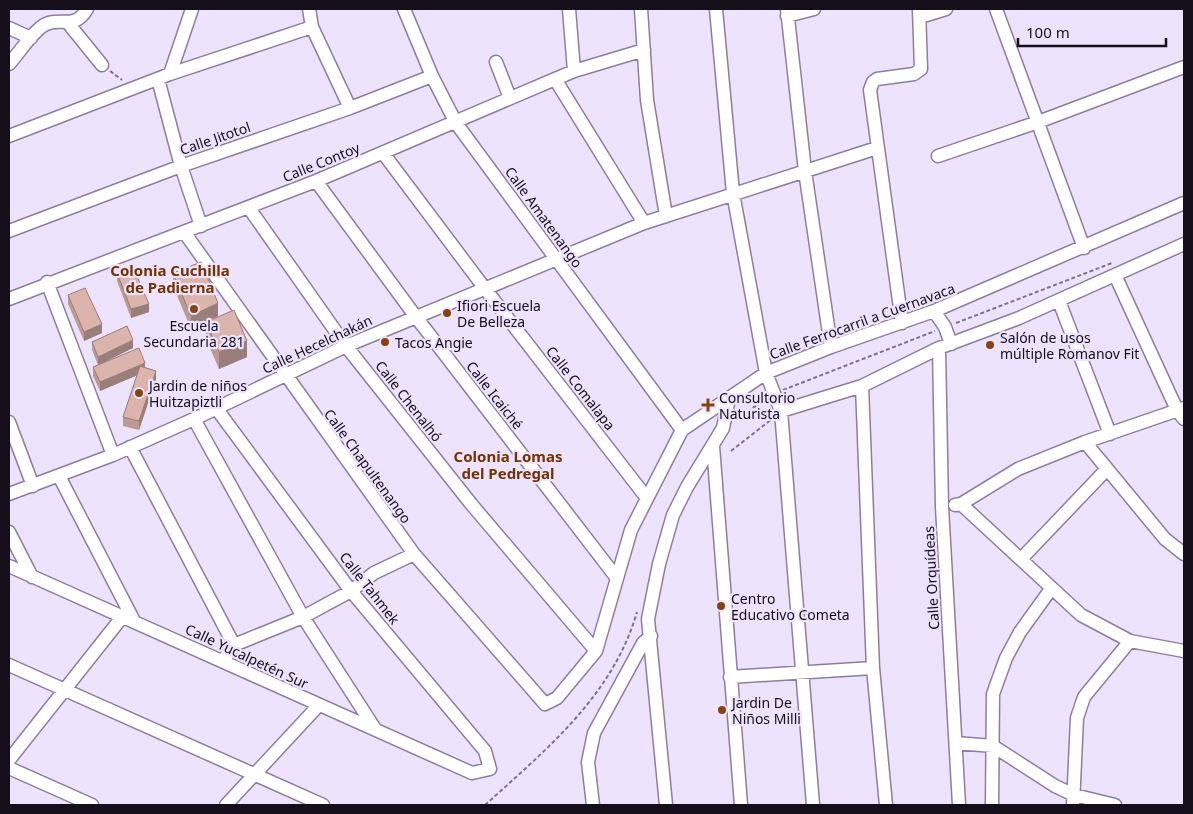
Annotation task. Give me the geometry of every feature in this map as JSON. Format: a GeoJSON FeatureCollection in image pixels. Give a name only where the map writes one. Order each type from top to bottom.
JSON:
{"type":"FeatureCollection","features":[{"type":"Feature","properties":{"kind":"street"},"geometry":{"type":"LineString","coordinates":[[9,64],[40,28],[52,21],[76,22],[87,9]]}},
{"type":"Feature","properties":{"kind":"street"},"geometry":{"type":"LineString","coordinates":[[309,9],[312,27],[350,108]]}},
{"type":"Feature","properties":{"kind":"street","name":"Calle Amatenango"},"geometry":{"type":"LineString","coordinates":[[404,9],[432,76],[456,123],[682,430]]}},
{"type":"Feature","properties":{"kind":"street"},"geometry":{"type":"LineString","coordinates":[[569,9],[574,72]]}},
{"type":"Feature","properties":{"kind":"street"},"geometry":{"type":"LineString","coordinates":[[641,9],[647,100],[666,216]]}},
{"type":"Feature","properties":{"kind":"street"},"geometry":{"type":"LineString","coordinates":[[716,9],[733,193],[766,373],[781,411],[812,805]]}},
{"type":"Feature","properties":{"kind":"street"},"geometry":{"type":"LineString","coordinates":[[814,9],[787,12],[805,171],[831,347]]}},
{"type":"Feature","properties":{"kind":"street"},"geometry":{"type":"LineString","coordinates":[[902,323],[870,90],[873,82],[877,79],[914,74],[920,69],[919,13],[946,9]]}},
{"type":"Feature","properties":{"kind":"street"},"geometry":{"type":"LineString","coordinates":[[996,9],[1084,248]]}},
{"type":"Feature","properties":{"kind":"street"},"geometry":{"type":"LineString","coordinates":[[170,74],[187,10]]}},
{"type":"Feature","properties":{"kind":"street"},"geometry":{"type":"LineString","coordinates":[[68,23],[102,65]]}},
{"type":"Feature","properties":{"kind":"street"},"geometry":{"type":"LineString","coordinates":[[9,136],[170,74],[312,27]]}},
{"type":"Feature","properties":{"kind":"street"},"geometry":{"type":"LineString","coordinates":[[9,28],[31,38]]}},
{"type":"Feature","properties":{"kind":"street","name":"Calle Contoy"},"geometry":{"type":"LineString","coordinates":[[9,299],[47,282],[249,208],[456,123],[555,79],[644,50]]}},
{"type":"Feature","properties":{"kind":"street"},"geometry":{"type":"LineString","coordinates":[[496,62],[510,98]]}},
{"type":"Feature","properties":{"kind":"street"},"geometry":{"type":"LineString","coordinates":[[938,156],[1038,122],[1184,67]]}},
{"type":"Feature","properties":{"kind":"street","name":"Calle Jitotol"},"geometry":{"type":"LineString","coordinates":[[9,231],[181,166],[350,108],[432,76]]}},
{"type":"Feature","properties":{"kind":"street"},"geometry":{"type":"LineString","coordinates":[[158,79],[181,166],[201,226]]}},
{"type":"Feature","properties":{"kind":"street"},"geometry":{"type":"LineString","coordinates":[[555,79],[644,223]]}},
{"type":"Feature","properties":{"kind":"street","name":"Calle Hecelchakán"},"geometry":{"type":"LineString","coordinates":[[9,494],[59,476],[194,420],[346,346],[486,290],[644,223],[877,148]]}},
{"type":"Feature","properties":{"kind":"street","name":"Calle Comalapa"},"geometry":{"type":"LineString","coordinates":[[383,153],[646,497]]}},
{"type":"Feature","properties":{"kind":"street","name":"Calle Icaiché"},"geometry":{"type":"LineString","coordinates":[[316,181],[416,317],[616,578]]}},
{"type":"Feature","properties":{"kind":"street","name":"Calle Ferrocarril a Cuernavaca"},"geometry":{"type":"LineString","coordinates":[[545,704],[557,698],[596,651],[631,530],[646,497],[682,430],[766,373],[831,347],[934,312],[1184,204]]}},
{"type":"Feature","properties":{"kind":"street","name":"Calle Chenalhó"},"geometry":{"type":"LineString","coordinates":[[249,208],[346,346],[472,505],[596,651]]}},
{"type":"Feature","properties":{"kind":"street","name":"Calle Chapultenango"},"geometry":{"type":"LineString","coordinates":[[184,232],[284,375],[414,554],[545,704]]}},
{"type":"Feature","properties":{"kind":"street"},"geometry":{"type":"LineString","coordinates":[[781,411],[862,386],[945,346],[1058,300],[1184,244]]}},
{"type":"Feature","properties":{"kind":"street"},"geometry":{"type":"LineString","coordinates":[[942,507],[961,504],[1018,469],[1085,442],[1182,412],[1115,275]]}},
{"type":"Feature","properties":{"kind":"street"},"geometry":{"type":"LineString","coordinates":[[47,282],[113,454]]}},
{"type":"Feature","properties":{"kind":"street"},"geometry":{"type":"LineString","coordinates":[[1058,300],[1110,434]]}},
{"type":"Feature","properties":{"kind":"street"},"geometry":{"type":"LineString","coordinates":[[934,312],[945,327],[945,346]]}},
{"type":"Feature","properties":{"kind":"street","name":"Calle Orquídeas"},"geometry":{"type":"LineString","coordinates":[[945,346],[942,507],[959,805]]}},
{"type":"Feature","properties":{"kind":"street"},"geometry":{"type":"LineString","coordinates":[[862,386],[873,668],[886,805]]}},
{"type":"Feature","properties":{"kind":"street"},"geometry":{"type":"LineString","coordinates":[[666,805],[648,618],[659,564],[673,515],[687,487],[723,428],[729,398]]}},
{"type":"Feature","properties":{"kind":"street","name":"Calle Tahmek"},"geometry":{"type":"LineString","coordinates":[[216,408],[351,591],[485,750],[490,768],[472,774]]}},
{"type":"Feature","properties":{"kind":"street"},"geometry":{"type":"LineString","coordinates":[[194,420],[303,617],[375,729]]}},
{"type":"Feature","properties":{"kind":"street"},"geometry":{"type":"LineString","coordinates":[[9,422],[33,486]]}},
{"type":"Feature","properties":{"kind":"street"},"geometry":{"type":"LineString","coordinates":[[1085,442],[1106,470],[1165,539],[1184,554]]}},
{"type":"Feature","properties":{"kind":"street"},"geometry":{"type":"LineString","coordinates":[[712,446],[741,805]]}},
{"type":"Feature","properties":{"kind":"street"},"geometry":{"type":"LineString","coordinates":[[130,447],[234,645]]}},
{"type":"Feature","properties":{"kind":"street"},"geometry":{"type":"LineString","coordinates":[[1021,559],[1106,470]]}},
{"type":"Feature","properties":{"kind":"street"},"geometry":{"type":"LineString","coordinates":[[9,760],[65,690],[128,618],[59,476]]}},
{"type":"Feature","properties":{"kind":"street"},"geometry":{"type":"LineString","coordinates":[[961,504],[1081,615],[1130,641],[1184,651]]}},
{"type":"Feature","properties":{"kind":"street"},"geometry":{"type":"LineString","coordinates":[[9,532],[32,577]]}},
{"type":"Feature","properties":{"kind":"street"},"geometry":{"type":"LineString","coordinates":[[223,661],[234,645],[303,617],[351,591],[374,573],[414,554]]}},
{"type":"Feature","properties":{"kind":"street","name":"Calle Yucalpetén Sur"},"geometry":{"type":"LineString","coordinates":[[9,566],[472,774]]}},
{"type":"Feature","properties":{"kind":"street"},"geometry":{"type":"LineString","coordinates":[[992,805],[994,694],[1006,658],[1020,632],[1051,589]]}},
{"type":"Feature","properties":{"kind":"street"},"geometry":{"type":"LineString","coordinates":[[593,805],[588,762],[594,733],[643,643],[651,636]]}},
{"type":"Feature","properties":{"kind":"street"},"geometry":{"type":"LineString","coordinates":[[1074,800],[1078,718],[1084,697],[1130,641]]}},
{"type":"Feature","properties":{"kind":"street"},"geometry":{"type":"LineString","coordinates":[[9,665],[323,805]]}},
{"type":"Feature","properties":{"kind":"street"},"geometry":{"type":"LineString","coordinates":[[730,677],[873,668]]}},
{"type":"Feature","properties":{"kind":"street"},"geometry":{"type":"LineString","coordinates":[[226,805],[319,705]]}},
{"type":"Feature","properties":{"kind":"street"},"geometry":{"type":"LineString","coordinates":[[956,743],[993,746],[1074,800],[1115,805]]}},
{"type":"Feature","properties":{"kind":"street"},"geometry":{"type":"LineString","coordinates":[[9,768],[92,805]]}},
{"type":"Feature","properties":{"kind":"path"},"geometry":{"type":"LineString","coordinates":[[102,65],[134,89]]}},
{"type":"Feature","properties":{"kind":"path"},"geometry":{"type":"LineString","coordinates":[[731,451],[781,411]]}},
{"type":"Feature","properties":{"kind":"building"},"geometry":{"type":"Polygon","coordinates":[[[201,262],[218,303],[191,316],[173,273],[201,262]]]}},
{"type":"Feature","properties":{"kind":"building"},"geometry":{"type":"Polygon","coordinates":[[[133,267],[149,304],[131,309],[117,273],[133,267]]]}},
{"type":"Feature","properties":{"kind":"building"},"geometry":{"type":"Polygon","coordinates":[[[85,288],[102,324],[84,332],[68,295],[85,288]]]}},
{"type":"Feature","properties":{"kind":"building"},"geometry":{"type":"Polygon","coordinates":[[[234,310],[247,341],[219,352],[206,322],[234,310]]]}},
{"type":"Feature","properties":{"kind":"building"},"geometry":{"type":"Polygon","coordinates":[[[127,326],[133,340],[98,357],[92,342],[127,326]]]}},
{"type":"Feature","properties":{"kind":"building"},"geometry":{"type":"Polygon","coordinates":[[[139,348],[145,363],[100,382],[93,367],[139,348]]]}},
{"type":"Feature","properties":{"kind":"building"},"geometry":{"type":"Polygon","coordinates":[[[140,366],[156,371],[139,421],[123,417],[140,366]]]}},
{"type":"Feature","properties":{"kind":"place","name":"Escuela Secundaria 281"},"geometry":{"type":"Point","coordinates":[194,309]}},
{"type":"Feature","properties":{"kind":"place","name":"Ifiori Escuela De Belleza"},"geometry":{"type":"Point","coordinates":[447,313]}},
{"type":"Feature","properties":{"kind":"place","name":"Tacos Angie"},"geometry":{"type":"Point","coordinates":[385,342]}},
{"type":"Feature","properties":{"kind":"place","name":"Salón de usos múltiple Romanov Fit"},"geometry":{"type":"Point","coordinates":[990,345]}},
{"type":"Feature","properties":{"kind":"place","name":"Jardin de niños Huitzapiztli"},"geometry":{"type":"Point","coordinates":[139,393]}},
{"type":"Feature","properties":{"kind":"place","name":"Consultorio Naturista"},"geometry":{"type":"Point","coordinates":[708,405]}},
{"type":"Feature","properties":{"kind":"place","name":"Centro Educativo Cometa"},"geometry":{"type":"Point","coordinates":[721,606]}},
{"type":"Feature","properties":{"kind":"place","name":"Jardin De Niños Milli"},"geometry":{"type":"Point","coordinates":[722,710]}},
{"type":"Feature","properties":{"kind":"district","name":"Colonia Cuchilla de Padierna"},"geometry":{"type":"Point","coordinates":[170,278]}},
{"type":"Feature","properties":{"kind":"district","name":"Colonia Lomas del Pedregal"},"geometry":{"type":"Point","coordinates":[508,464]}}]}
